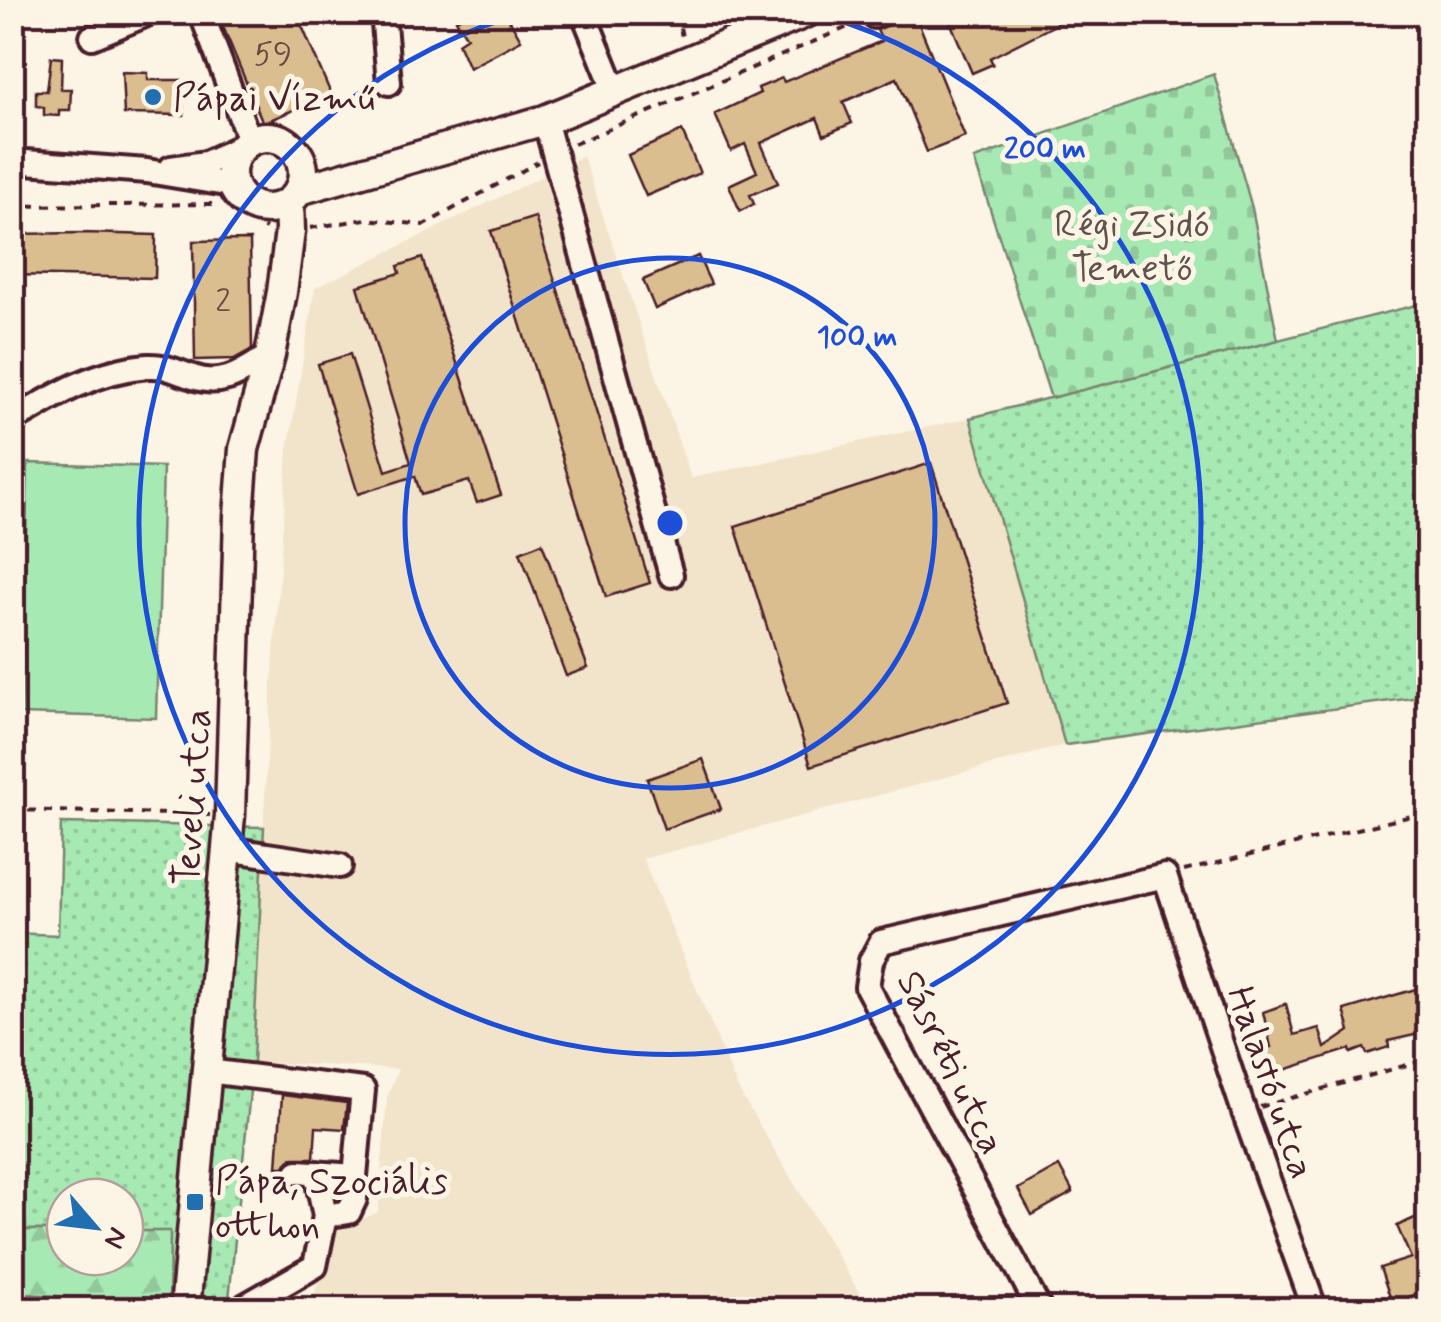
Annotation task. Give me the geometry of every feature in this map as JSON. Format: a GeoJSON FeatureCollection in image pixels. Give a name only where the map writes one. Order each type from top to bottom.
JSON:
{"type":"FeatureCollection","features":[{"type":"Feature","properties":{"kind":"main road"},"geometry":{"type":"LineString","coordinates":[[294,196],[303,172],[298,154],[287,143],[272,138],[246,144],[232,166],[244,198],[276,208],[294,196],[545,120],[807,12]]}},
{"type":"Feature","properties":{"kind":"main road"},"geometry":{"type":"LineString","coordinates":[[298,154],[334,164],[405,161]]}},
{"type":"Feature","properties":{"kind":"main road","name":"Teveli utca"},"geometry":{"type":"LineString","coordinates":[[184,1310],[230,815],[244,449],[270,355],[294,196]]}},
{"type":"Feature","properties":{"kind":"main road","name":"Teveli utca"},"geometry":{"type":"LineString","coordinates":[[244,198],[269,230],[282,292]]}},
{"type":"Feature","properties":{"kind":"street"},"geometry":{"type":"LineString","coordinates":[[92,38],[152,12]]}},
{"type":"Feature","properties":{"kind":"street"},"geometry":{"type":"LineString","coordinates":[[147,171],[206,163],[246,144],[202,12]]}},
{"type":"Feature","properties":{"kind":"street"},"geometry":{"type":"LineString","coordinates":[[383,12],[390,83]]}},
{"type":"Feature","properties":{"kind":"street"},"geometry":{"type":"LineString","coordinates":[[582,12],[615,91]]}},
{"type":"Feature","properties":{"kind":"street"},"geometry":{"type":"LineString","coordinates":[[545,120],[671,576]]}},
{"type":"Feature","properties":{"kind":"street"},"geometry":{"type":"LineString","coordinates":[[12,160],[147,171],[226,184],[244,198]]}},
{"type":"Feature","properties":{"kind":"street"},"geometry":{"type":"LineString","coordinates":[[12,421],[80,382],[149,366],[170,368],[212,382],[230,379],[270,355]]}},
{"type":"Feature","properties":{"kind":"street"},"geometry":{"type":"LineString","coordinates":[[226,849],[340,866]]}},
{"type":"Feature","properties":{"kind":"street","name":"Halastó utca"},"geometry":{"type":"LineString","coordinates":[[1164,876],[1315,1310]]}},
{"type":"Feature","properties":{"kind":"street","name":"Sásréti utca"},"geometry":{"type":"LineString","coordinates":[[1040,1310],[867,987],[871,960],[881,942],[1164,876]]}},
{"type":"Feature","properties":{"kind":"street"},"geometry":{"type":"LineString","coordinates":[[207,1071],[363,1090],[355,1198],[348,1212],[325,1216]]}},
{"type":"Feature","properties":{"kind":"street"},"geometry":{"type":"LineString","coordinates":[[238,1310],[314,1266],[325,1216],[308,1173],[355,1176]]}},
{"type":"Feature","properties":{"kind":"path"},"geometry":{"type":"LineString","coordinates":[[591,136],[873,14]]}},
{"type":"Feature","properties":{"kind":"path"},"geometry":{"type":"LineString","coordinates":[[12,810],[230,815]]}},
{"type":"Feature","properties":{"kind":"path"},"geometry":{"type":"LineString","coordinates":[[1164,876],[1428,812]]}},
{"type":"Feature","properties":{"kind":"path"},"geometry":{"type":"LineString","coordinates":[[1244,1112],[1428,1059]]}},
{"type":"Feature","properties":{"kind":"shaded area"},"geometry":{"type":"Polygon","coordinates":[[[583,156],[691,478],[970,418],[1065,745],[643,859],[738,1089],[869,1309],[285,1309],[315,1293],[329,1234],[378,1212],[387,1097],[398,1069],[253,1062],[266,771],[288,449],[315,288],[583,156]]]}},
{"type":"Feature","properties":{"kind":"green space","name":"Régi Zsidó Temető"},"geometry":{"type":"Polygon","coordinates":[[[1214,74],[1252,208],[1278,340],[1051,398],[974,159],[1214,74]]]}},
{"type":"Feature","properties":{"kind":"green space"},"geometry":{"type":"Polygon","coordinates":[[[1428,302],[1428,696],[1065,745],[970,418],[1428,302]]]}},
{"type":"Feature","properties":{"kind":"green space"},"geometry":{"type":"Polygon","coordinates":[[[28,463],[163,467],[156,718],[21,714],[28,463]]]}},
{"type":"Feature","properties":{"kind":"green space"},"geometry":{"type":"Polygon","coordinates":[[[61,823],[264,827],[253,1062],[228,1309],[13,1309],[12,1293],[169,1303],[170,1232],[145,1231],[145,1177],[45,1177],[45,1230],[13,1230],[13,933],[58,935],[61,823]]]}},
{"type":"Feature","properties":{"kind":"green space"},"geometry":{"type":"Polygon","coordinates":[[[13,1230],[45,1230],[45,1277],[145,1277],[145,1231],[170,1231],[169,1304],[13,1293],[13,1230]]]}},
{"type":"Feature","properties":{"kind":"building"},"geometry":{"type":"Polygon","coordinates":[[[217,12],[296,12],[331,94],[263,123],[217,12]]]}},
{"type":"Feature","properties":{"kind":"building"},"geometry":{"type":"Polygon","coordinates":[[[471,12],[505,12],[521,40],[469,68],[458,43],[467,37],[456,20],[471,12]]]}},
{"type":"Feature","properties":{"kind":"building"},"geometry":{"type":"Polygon","coordinates":[[[946,12],[1052,12],[1057,24],[990,58],[993,64],[972,73],[946,12]]]}},
{"type":"Feature","properties":{"kind":"building"},"geometry":{"type":"Polygon","coordinates":[[[915,14],[965,137],[927,152],[897,78],[843,102],[852,123],[824,135],[817,118],[761,143],[778,183],[750,195],[754,204],[740,211],[729,185],[757,172],[745,144],[731,151],[715,114],[760,93],[758,88],[782,78],[784,82],[882,41],[877,30],[915,14]]]}},
{"type":"Feature","properties":{"kind":"building"},"geometry":{"type":"Polygon","coordinates":[[[51,57],[62,58],[61,89],[71,89],[70,110],[59,110],[59,116],[44,115],[44,107],[36,106],[36,91],[47,91],[51,57]]]}},
{"type":"Feature","properties":{"kind":"building","name":"Pápai Vízmű"},"geometry":{"type":"Polygon","coordinates":[[[122,72],[148,73],[148,80],[182,80],[184,115],[124,114],[122,72]]]}},
{"type":"Feature","properties":{"kind":"building"},"geometry":{"type":"Polygon","coordinates":[[[682,131],[700,173],[646,196],[628,155],[682,131]]]}},
{"type":"Feature","properties":{"kind":"building"},"geometry":{"type":"Polygon","coordinates":[[[535,217],[650,583],[606,597],[491,231],[535,217]]]}},
{"type":"Feature","properties":{"kind":"building"},"geometry":{"type":"Polygon","coordinates":[[[12,234],[156,235],[155,278],[12,275],[12,234]]]}},
{"type":"Feature","properties":{"kind":"building"},"geometry":{"type":"Polygon","coordinates":[[[250,240],[252,349],[234,359],[195,360],[193,241],[250,240]]]}},
{"type":"Feature","properties":{"kind":"building"},"geometry":{"type":"Polygon","coordinates":[[[698,256],[711,284],[655,309],[643,280],[698,256]]]}},
{"type":"Feature","properties":{"kind":"building"},"geometry":{"type":"Polygon","coordinates":[[[422,258],[501,495],[477,503],[469,481],[421,495],[415,476],[358,494],[318,364],[350,354],[386,471],[411,463],[358,286],[400,273],[398,266],[422,258]]]}},
{"type":"Feature","properties":{"kind":"building"},"geometry":{"type":"Polygon","coordinates":[[[931,463],[1007,703],[811,766],[735,526],[931,463]]]}},
{"type":"Feature","properties":{"kind":"building"},"geometry":{"type":"Polygon","coordinates":[[[542,543],[588,668],[566,676],[520,552],[542,543]]]}},
{"type":"Feature","properties":{"kind":"building"},"geometry":{"type":"Polygon","coordinates":[[[703,759],[721,809],[664,829],[647,779],[703,759]]]}},
{"type":"Feature","properties":{"kind":"building"},"geometry":{"type":"Polygon","coordinates":[[[1426,986],[1428,1032],[1388,1041],[1389,1047],[1367,1054],[1364,1048],[1351,1053],[1350,1049],[1272,1074],[1263,1012],[1286,1004],[1294,1035],[1319,1028],[1325,1048],[1350,1031],[1344,1010],[1426,986]]]}},
{"type":"Feature","properties":{"kind":"building"},"geometry":{"type":"Polygon","coordinates":[[[282,1095],[347,1103],[344,1129],[316,1127],[314,1158],[292,1158],[284,1167],[277,1167],[282,1095]]]}},
{"type":"Feature","properties":{"kind":"building"},"geometry":{"type":"Polygon","coordinates":[[[1059,1166],[1073,1192],[1032,1215],[1018,1189],[1059,1166]]]}},
{"type":"Feature","properties":{"kind":"building"},"geometry":{"type":"Polygon","coordinates":[[[1417,1217],[1428,1245],[1428,1290],[1392,1303],[1380,1268],[1411,1258],[1397,1226],[1417,1217]]]}},
{"type":"Feature","properties":{"kind":"place","name":"Pápai Vízmű"},"geometry":{"type":"Point","coordinates":[153,97]}},
{"type":"Feature","properties":{"kind":"place","name":"Pápa, Szociális otthon"},"geometry":{"type":"Point","coordinates":[195,1202]}}]}
